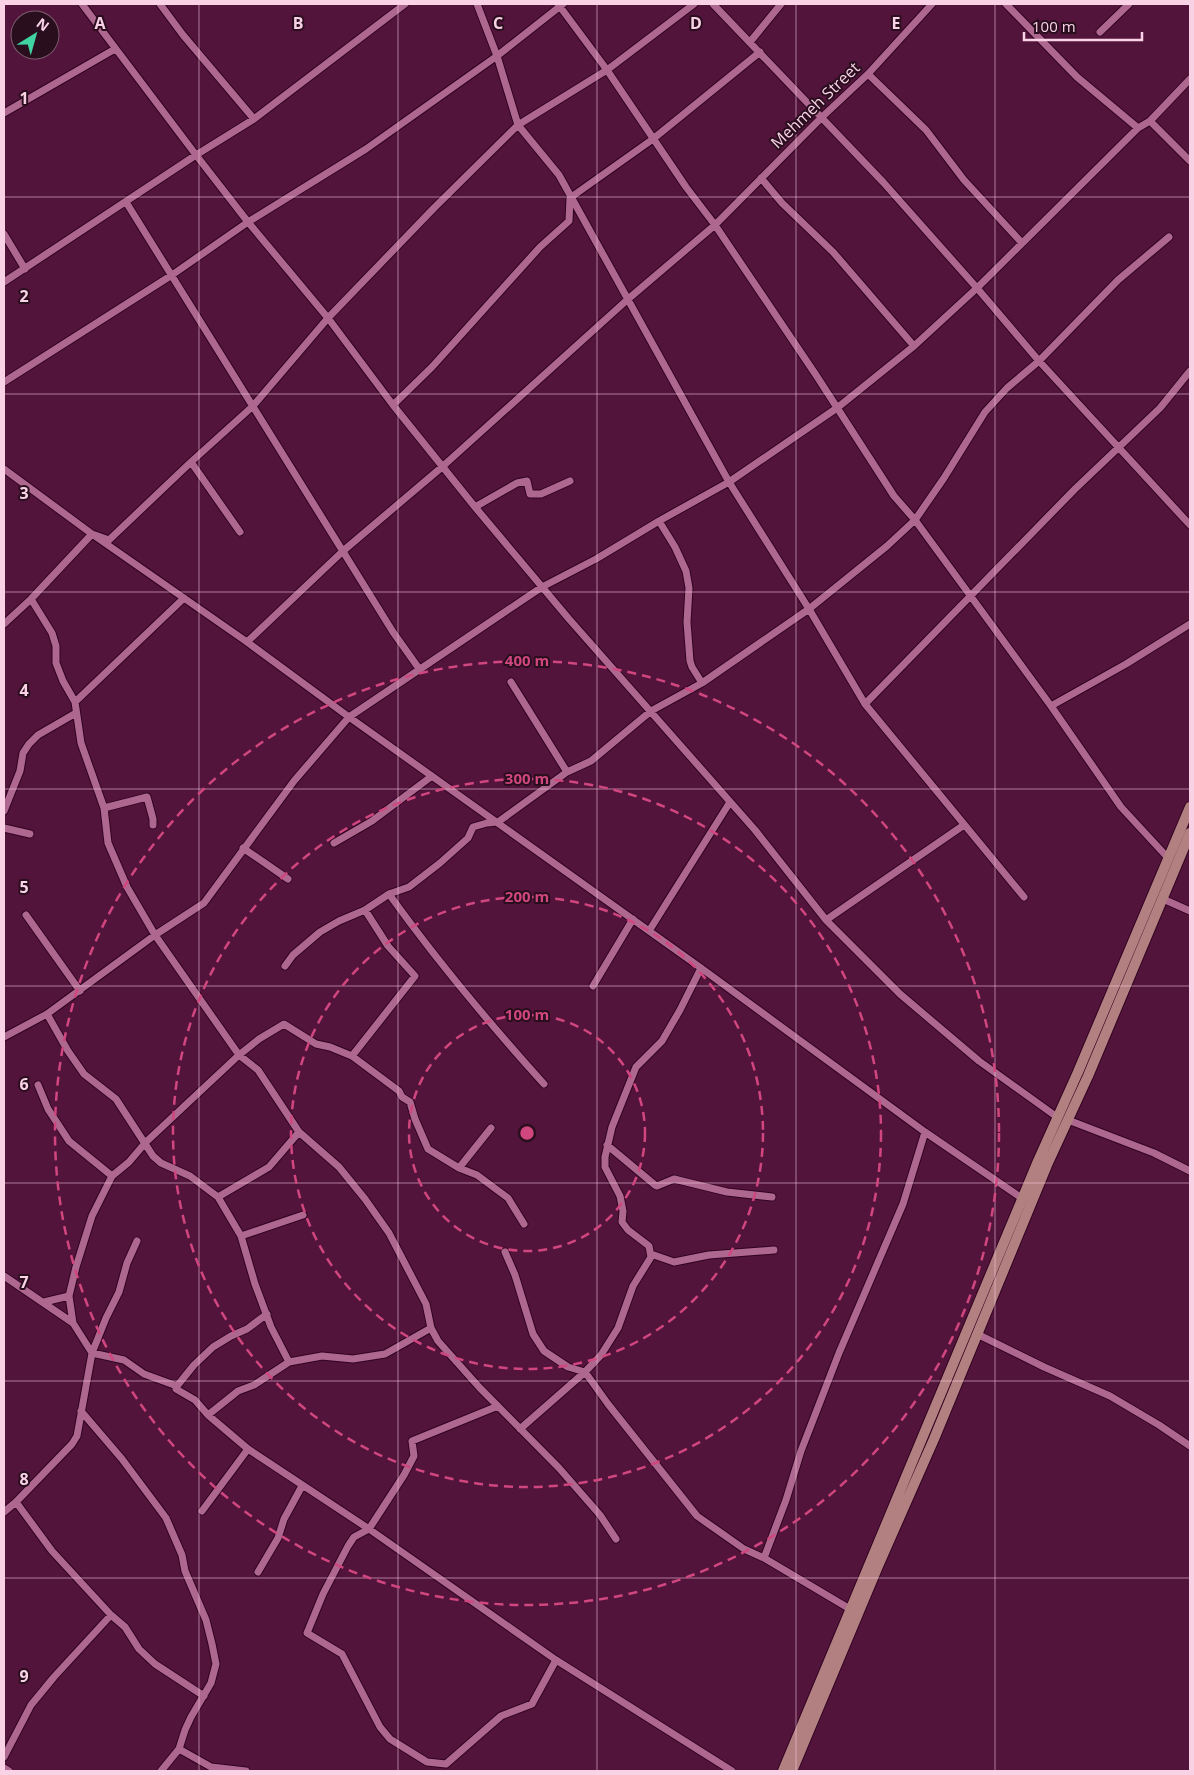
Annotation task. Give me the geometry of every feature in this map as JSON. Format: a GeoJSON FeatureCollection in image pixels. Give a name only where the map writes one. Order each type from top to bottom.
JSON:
{"type":"FeatureCollection","features":[{"type":"Feature","properties":{"kind":"street"},"geometry":{"type":"LineString","coordinates":[[82,4],[248,222],[328,318],[392,405],[442,467],[542,587],[783,864],[826,920],[900,994],[979,1061],[1057,1117]]}},
{"type":"Feature","properties":{"kind":"street"},"geometry":{"type":"LineString","coordinates":[[160,4],[183,35],[254,119]]}},
{"type":"Feature","properties":{"kind":"street"},"geometry":{"type":"LineString","coordinates":[[4,282],[196,155],[254,119],[405,4]]}},
{"type":"Feature","properties":{"kind":"street"},"geometry":{"type":"LineString","coordinates":[[477,4],[497,56],[518,125],[559,175],[570,198],[729,482],[809,609],[865,704],[1024,897]]}},
{"type":"Feature","properties":{"kind":"street"},"geometry":{"type":"LineString","coordinates":[[92,534],[109,540],[253,406],[328,318],[434,208],[518,125],[607,70],[694,4]]}},
{"type":"Feature","properties":{"kind":"street"},"geometry":{"type":"LineString","coordinates":[[713,4],[883,182],[1039,361],[1190,525]]}},
{"type":"Feature","properties":{"kind":"street"},"geometry":{"type":"LineString","coordinates":[[750,42],[781,4]]}},
{"type":"Feature","properties":{"kind":"street","name":"Mehmeh Street"},"geometry":{"type":"LineString","coordinates":[[247,642],[343,551],[442,467],[627,300],[715,224],[820,118],[868,74],[932,4]]}},
{"type":"Feature","properties":{"kind":"street"},"geometry":{"type":"LineString","coordinates":[[1006,4],[1077,76],[1138,128]]}},
{"type":"Feature","properties":{"kind":"street"},"geometry":{"type":"LineString","coordinates":[[1100,32],[1129,4]]}},
{"type":"Feature","properties":{"kind":"street"},"geometry":{"type":"LineString","coordinates":[[4,382],[172,275],[248,222],[366,148],[497,56],[561,5],[653,139],[715,224],[894,496],[915,520],[1051,706],[1121,807],[1169,859]]}},
{"type":"Feature","properties":{"kind":"street"},"geometry":{"type":"LineString","coordinates":[[4,114],[115,49]]}},
{"type":"Feature","properties":{"kind":"street"},"geometry":{"type":"LineString","coordinates":[[570,198],[653,139],[760,52]]}},
{"type":"Feature","properties":{"kind":"street"},"geometry":{"type":"LineString","coordinates":[[868,74],[926,130],[964,180],[1022,243]]}},
{"type":"Feature","properties":{"kind":"street"},"geometry":{"type":"LineString","coordinates":[[4,1037],[47,1014],[155,935],[204,903],[294,781],[348,717],[542,587],[596,560],[659,521],[729,482],[837,408],[914,346],[977,288],[1138,128],[1150,121],[1190,79]]}},
{"type":"Feature","properties":{"kind":"street"},"geometry":{"type":"LineString","coordinates":[[1150,121],[1190,161]]}},
{"type":"Feature","properties":{"kind":"street"},"geometry":{"type":"LineString","coordinates":[[761,178],[782,203],[833,252],[914,346]]}},
{"type":"Feature","properties":{"kind":"street"},"geometry":{"type":"LineString","coordinates":[[392,405],[439,360],[540,247],[569,220],[570,198]]}},
{"type":"Feature","properties":{"kind":"street"},"geometry":{"type":"LineString","coordinates":[[126,202],[393,632],[420,670]]}},
{"type":"Feature","properties":{"kind":"street"},"geometry":{"type":"LineString","coordinates":[[4,234],[25,269]]}},
{"type":"Feature","properties":{"kind":"street"},"geometry":{"type":"LineString","coordinates":[[285,966],[293,956],[320,932],[339,921],[365,910],[389,894],[408,887],[440,863],[468,838],[474,827],[498,822],[568,772],[591,760],[651,711],[702,684],[809,609],[887,546],[915,520],[985,412],[1007,388],[1039,361],[1118,280],[1169,236]]}},
{"type":"Feature","properties":{"kind":"street"},"geometry":{"type":"LineString","coordinates":[[865,704],[1075,489],[1160,408],[1190,371]]}},
{"type":"Feature","properties":{"kind":"street"},"geometry":{"type":"LineString","coordinates":[[191,462],[240,532]]}},
{"type":"Feature","properties":{"kind":"street"},"geometry":{"type":"LineString","coordinates":[[4,469],[92,534],[247,642],[348,717],[633,919],[925,1132],[1023,1199]]}},
{"type":"Feature","properties":{"kind":"street"},"geometry":{"type":"LineString","coordinates":[[475,507],[522,481],[527,481],[530,494],[542,494],[570,481]]}},
{"type":"Feature","properties":{"kind":"street"},"geometry":{"type":"LineString","coordinates":[[659,521],[675,547],[686,571],[689,588],[687,622],[690,661],[702,684]]}},
{"type":"Feature","properties":{"kind":"street"},"geometry":{"type":"LineString","coordinates":[[4,624],[31,599],[92,534]]}},
{"type":"Feature","properties":{"kind":"street"},"geometry":{"type":"LineString","coordinates":[[75,702],[184,598]]}},
{"type":"Feature","properties":{"kind":"street"},"geometry":{"type":"LineString","coordinates":[[31,599],[52,632],[56,646],[56,663],[63,681],[75,702],[81,743],[104,808],[108,843],[127,887],[155,935],[239,1055],[258,1070],[299,1132],[339,1167],[389,1233],[426,1304],[431,1328],[438,1341],[559,1468],[600,1515],[616,1539]]}},
{"type":"Feature","properties":{"kind":"street"},"geometry":{"type":"LineString","coordinates":[[1051,706],[1126,664],[1190,624]]}},
{"type":"Feature","properties":{"kind":"street"},"geometry":{"type":"LineString","coordinates":[[511,682],[568,772]]}},
{"type":"Feature","properties":{"kind":"street"},"geometry":{"type":"LineString","coordinates":[[4,811],[20,771],[23,753],[28,744],[38,735],[76,713]]}},
{"type":"Feature","properties":{"kind":"street"},"geometry":{"type":"LineString","coordinates":[[334,843],[372,821],[432,776]]}},
{"type":"Feature","properties":{"kind":"street"},"geometry":{"type":"LineString","coordinates":[[104,808],[148,797],[153,825]]}},
{"type":"Feature","properties":{"kind":"street"},"geometry":{"type":"LineString","coordinates":[[649,931],[730,802]]}},
{"type":"Feature","properties":{"kind":"street"},"geometry":{"type":"LineString","coordinates":[[783,1771],[804,1735],[934,1439],[1047,1165],[1068,1120],[1083,1074],[1190,807]]}},
{"type":"Feature","properties":{"kind":"street"},"geometry":{"type":"LineString","coordinates":[[826,920],[964,825]]}},
{"type":"Feature","properties":{"kind":"street"},"geometry":{"type":"LineString","coordinates":[[4,828],[30,834]]}},
{"type":"Feature","properties":{"kind":"street"},"geometry":{"type":"LineString","coordinates":[[792,1771],[850,1609],[1057,1117],[1083,1074],[1163,899],[1190,833]]}},
{"type":"Feature","properties":{"kind":"street"},"geometry":{"type":"LineString","coordinates":[[243,848],[288,879]]}},
{"type":"Feature","properties":{"kind":"street"},"geometry":{"type":"LineString","coordinates":[[389,894],[423,941],[472,1002],[544,1084]]}},
{"type":"Feature","properties":{"kind":"street"},"geometry":{"type":"LineString","coordinates":[[1163,899],[1190,911]]}},
{"type":"Feature","properties":{"kind":"street"},"geometry":{"type":"LineString","coordinates":[[352,1056],[414,976],[388,946],[365,910]]}},
{"type":"Feature","properties":{"kind":"street"},"geometry":{"type":"LineString","coordinates":[[26,915],[80,991]]}},
{"type":"Feature","properties":{"kind":"street"},"geometry":{"type":"LineString","coordinates":[[594,986],[633,919]]}},
{"type":"Feature","properties":{"kind":"street"},"geometry":{"type":"LineString","coordinates":[[520,1429],[585,1372],[601,1355],[618,1328],[633,1286],[651,1257],[649,1246],[628,1230],[622,1222],[623,1211],[620,1196],[605,1167],[607,1145],[636,1067],[662,1041],[701,968]]}},
{"type":"Feature","properties":{"kind":"street"},"geometry":{"type":"LineString","coordinates":[[47,1014],[68,1051],[84,1074],[116,1099],[154,1156],[161,1162],[190,1176],[218,1197],[241,1236],[255,1284],[271,1327],[289,1362]]}},
{"type":"Feature","properties":{"kind":"street"},"geometry":{"type":"LineString","coordinates":[[73,1323],[69,1296],[92,1216],[112,1176],[129,1162],[146,1142],[239,1055],[259,1039],[284,1024],[316,1044],[330,1047],[352,1056],[410,1102],[428,1149],[459,1168],[476,1175],[508,1198],[524,1224]]}},
{"type":"Feature","properties":{"kind":"street"},"geometry":{"type":"LineString","coordinates":[[38,1085],[48,1109],[69,1141],[112,1176]]}},
{"type":"Feature","properties":{"kind":"street"},"geometry":{"type":"LineString","coordinates":[[1068,1120],[1154,1152],[1190,1171]]}},
{"type":"Feature","properties":{"kind":"street"},"geometry":{"type":"LineString","coordinates":[[459,1168],[491,1128]]}},
{"type":"Feature","properties":{"kind":"street"},"geometry":{"type":"LineString","coordinates":[[218,1197],[269,1167],[299,1132]]}},
{"type":"Feature","properties":{"kind":"street"},"geometry":{"type":"LineString","coordinates":[[764,1558],[786,1500],[801,1451],[839,1353],[903,1204],[925,1132]]}},
{"type":"Feature","properties":{"kind":"street"},"geometry":{"type":"LineString","coordinates":[[607,1145],[655,1185],[674,1179],[727,1192],[772,1197]]}},
{"type":"Feature","properties":{"kind":"street"},"geometry":{"type":"LineString","coordinates":[[241,1236],[302,1215]]}},
{"type":"Feature","properties":{"kind":"street"},"geometry":{"type":"LineString","coordinates":[[4,1512],[72,1444],[77,1436],[92,1353],[119,1292],[127,1263],[138,1241]]}},
{"type":"Feature","properties":{"kind":"street"},"geometry":{"type":"LineString","coordinates":[[651,1254],[674,1262],[709,1255],[774,1250]]}},
{"type":"Feature","properties":{"kind":"street"},"geometry":{"type":"LineString","coordinates":[[505,1252],[537,1343],[544,1351],[568,1367],[585,1372],[697,1516],[744,1549],[764,1558],[850,1609]]}},
{"type":"Feature","properties":{"kind":"street"},"geometry":{"type":"LineString","coordinates":[[4,1276],[73,1323],[92,1353],[124,1360],[144,1374],[178,1386]]}},
{"type":"Feature","properties":{"kind":"street"},"geometry":{"type":"LineString","coordinates":[[44,1302],[69,1296]]}},
{"type":"Feature","properties":{"kind":"street"},"geometry":{"type":"LineString","coordinates":[[267,1314],[247,1330],[230,1336],[213,1347],[194,1365],[176,1389],[195,1400],[208,1415],[248,1449],[369,1529],[556,1660],[732,1771]]}},
{"type":"Feature","properties":{"kind":"street"},"geometry":{"type":"LineString","coordinates":[[208,1415],[238,1392],[254,1385],[289,1362],[322,1356],[353,1359],[386,1354],[431,1328]]}},
{"type":"Feature","properties":{"kind":"street"},"geometry":{"type":"LineString","coordinates":[[977,1334],[1044,1367],[1110,1396],[1190,1446]]}},
{"type":"Feature","properties":{"kind":"street"},"geometry":{"type":"LineString","coordinates":[[498,1406],[412,1441],[414,1456],[404,1475],[369,1529],[354,1537],[348,1546],[323,1594],[307,1633],[342,1654],[380,1727],[390,1739],[427,1762],[446,1764],[501,1716],[532,1704],[556,1660]]}},
{"type":"Feature","properties":{"kind":"street"},"geometry":{"type":"LineString","coordinates":[[81,1411],[122,1459],[166,1518],[182,1555],[185,1571],[206,1620],[216,1664],[211,1683],[188,1724],[179,1748],[161,1771]]}},
{"type":"Feature","properties":{"kind":"street"},"geometry":{"type":"LineString","coordinates":[[202,1511],[248,1449]]}},
{"type":"Feature","properties":{"kind":"street"},"geometry":{"type":"LineString","coordinates":[[258,1572],[278,1538],[284,1519],[302,1486]]}},
{"type":"Feature","properties":{"kind":"street"},"geometry":{"type":"LineString","coordinates":[[16,1502],[52,1551],[111,1615],[125,1627],[139,1648],[155,1664],[204,1696]]}},
{"type":"Feature","properties":{"kind":"street"},"geometry":{"type":"LineString","coordinates":[[4,1757],[31,1705],[111,1615]]}},
{"type":"Feature","properties":{"kind":"street"},"geometry":{"type":"LineString","coordinates":[[179,1748],[212,1767],[246,1771]]}},
{"type":"Feature","properties":{"kind":"street"},"geometry":{"type":"LineString","coordinates":[[4,1768],[9,1771]]}}]}
